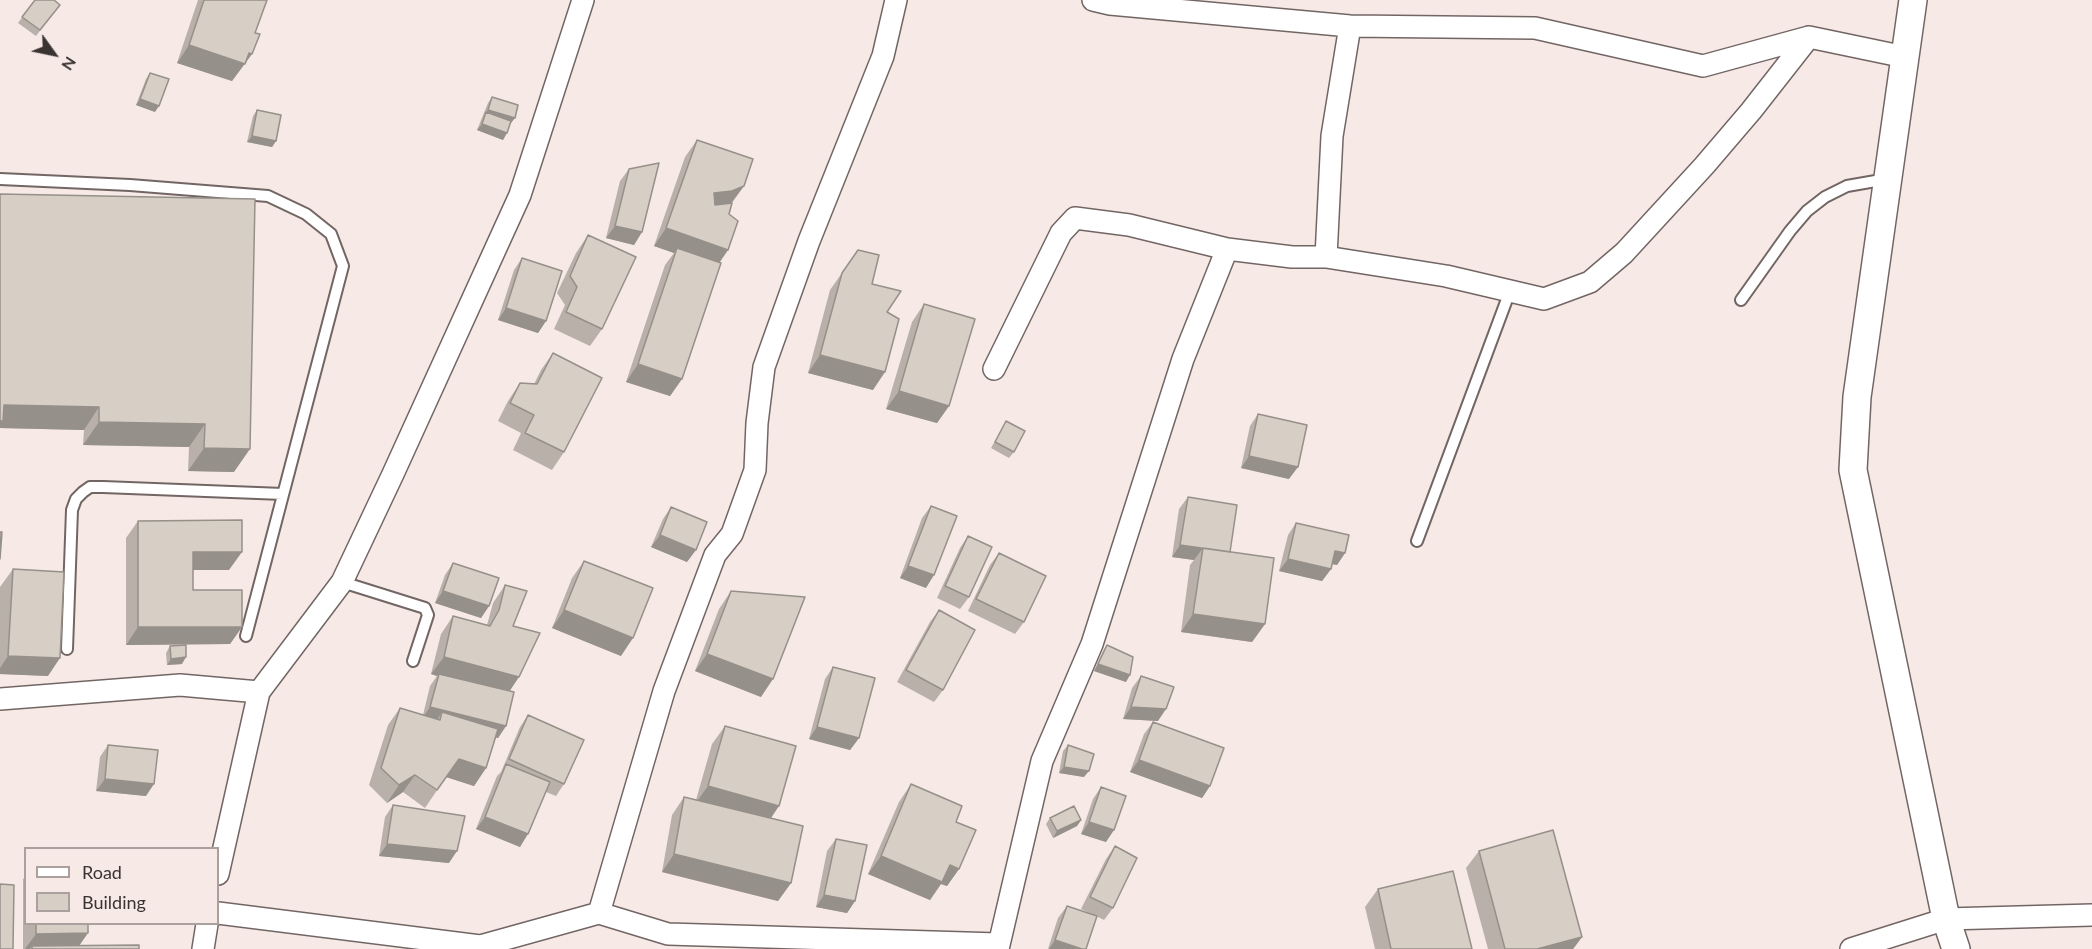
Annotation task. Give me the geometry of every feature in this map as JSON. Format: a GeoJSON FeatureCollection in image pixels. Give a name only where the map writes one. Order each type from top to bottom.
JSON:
{"type":"FeatureCollection","features":[{"type":"Feature","properties":{"kind":"street"},"geometry":{"type":"LineString","coordinates":[[219,870],[259,692],[342,582],[393,474],[520,195],[582,0]]}},
{"type":"Feature","properties":{"kind":"street"},"geometry":{"type":"LineString","coordinates":[[599,913],[664,691],[715,555],[732,534],[755,470],[757,423],[764,367],[809,241],[883,56],[897,0]]}},
{"type":"Feature","properties":{"kind":"street"},"geometry":{"type":"LineString","coordinates":[[1093,0],[1110,4],[1350,26],[1535,28],[1703,66],[1809,37],[1905,57]]}},
{"type":"Feature","properties":{"kind":"street"},"geometry":{"type":"LineString","coordinates":[[1912,0],[1857,397],[1853,470],[1946,919],[1956,949]]}},
{"type":"Feature","properties":{"kind":"street"},"geometry":{"type":"LineString","coordinates":[[1326,256],[1332,136],[1350,26]]}},
{"type":"Feature","properties":{"kind":"street"},"geometry":{"type":"LineString","coordinates":[[994,369],[1061,233],[1075,218],[1129,225],[1227,249],[1292,257],[1326,256],[1446,276],[1544,299],[1590,282],[1624,253],[1704,166],[1809,37]]}},
{"type":"Feature","properties":{"kind":"street"},"geometry":{"type":"LineString","coordinates":[[219,913],[480,946],[599,913],[668,934],[998,947],[1042,761],[1092,644],[1183,359],[1227,249]]}},
{"type":"Feature","properties":{"kind":"street"},"geometry":{"type":"LineString","coordinates":[[0,699],[180,685],[259,692]]}},
{"type":"Feature","properties":{"kind":"street"},"geometry":{"type":"LineString","coordinates":[[1851,949],[1946,919],[2092,915]]}},
{"type":"Feature","properties":{"kind":"street"},"geometry":{"type":"LineString","coordinates":[[202,949],[207,925]]}},
{"type":"Feature","properties":{"kind":"lane"},"geometry":{"type":"LineString","coordinates":[[0,179],[130,185],[268,196],[306,214],[331,234],[343,266],[246,636]]}},
{"type":"Feature","properties":{"kind":"lane"},"geometry":{"type":"LineString","coordinates":[[1742,300],[1790,231],[1807,211],[1825,197],[1847,186],[1887,179]]}},
{"type":"Feature","properties":{"kind":"lane"},"geometry":{"type":"LineString","coordinates":[[1417,541],[1510,291]]}},
{"type":"Feature","properties":{"kind":"lane"},"geometry":{"type":"LineString","coordinates":[[67,649],[72,510],[76,499],[83,492],[90,487],[103,487],[283,494]]}},
{"type":"Feature","properties":{"kind":"lane"},"geometry":{"type":"LineString","coordinates":[[342,582],[425,608],[428,615],[413,661]]}},
{"type":"Feature","properties":{"kind":"building"},"geometry":{"type":"Polygon","coordinates":[[[35,0],[54,0],[60,5],[40,30],[22,17],[35,0]]]}},
{"type":"Feature","properties":{"kind":"building"},"geometry":{"type":"Polygon","coordinates":[[[204,0],[267,0],[255,33],[260,34],[245,64],[189,45],[204,0]]]}},
{"type":"Feature","properties":{"kind":"building"},"geometry":{"type":"Polygon","coordinates":[[[150,73],[169,79],[159,106],[140,99],[150,73]]]}},
{"type":"Feature","properties":{"kind":"building"},"geometry":{"type":"Polygon","coordinates":[[[492,97],[518,105],[515,118],[488,110],[492,97]]]}},
{"type":"Feature","properties":{"kind":"building"},"geometry":{"type":"Polygon","coordinates":[[[257,110],[281,115],[276,141],[252,136],[257,110]]]}},
{"type":"Feature","properties":{"kind":"building"},"geometry":{"type":"Polygon","coordinates":[[[486,112],[511,121],[507,133],[482,124],[486,112]]]}},
{"type":"Feature","properties":{"kind":"building"},"geometry":{"type":"Polygon","coordinates":[[[697,140],[753,159],[744,186],[732,191],[714,193],[715,205],[732,203],[729,214],[738,221],[728,250],[666,228],[697,140]]]}},
{"type":"Feature","properties":{"kind":"building"},"geometry":{"type":"Polygon","coordinates":[[[659,163],[642,232],[615,226],[629,169],[659,163]]]}},
{"type":"Feature","properties":{"kind":"building"},"geometry":{"type":"Polygon","coordinates":[[[0,194],[255,199],[250,449],[204,448],[205,424],[99,422],[99,407],[4,405],[3,421],[0,421],[0,194]]]}},
{"type":"Feature","properties":{"kind":"building"},"geometry":{"type":"Polygon","coordinates":[[[588,235],[636,257],[602,329],[566,312],[577,287],[570,276],[588,235]]]}},
{"type":"Feature","properties":{"kind":"building"},"geometry":{"type":"Polygon","coordinates":[[[677,248],[721,263],[682,379],[638,364],[677,248]]]}},
{"type":"Feature","properties":{"kind":"building"},"geometry":{"type":"Polygon","coordinates":[[[858,250],[879,255],[872,284],[901,291],[887,312],[899,319],[885,372],[820,355],[842,273],[858,250]]]}},
{"type":"Feature","properties":{"kind":"building"},"geometry":{"type":"Polygon","coordinates":[[[522,258],[562,271],[546,321],[506,308],[522,258]]]}},
{"type":"Feature","properties":{"kind":"building"},"geometry":{"type":"Polygon","coordinates":[[[924,304],[975,319],[949,406],[899,391],[924,304]]]}},
{"type":"Feature","properties":{"kind":"building"},"geometry":{"type":"Polygon","coordinates":[[[553,353],[602,378],[564,452],[525,433],[534,415],[510,403],[520,383],[537,384],[553,353]]]}},
{"type":"Feature","properties":{"kind":"building"},"geometry":{"type":"Polygon","coordinates":[[[1258,414],[1307,425],[1298,467],[1249,456],[1258,414]]]}},
{"type":"Feature","properties":{"kind":"building"},"geometry":{"type":"Polygon","coordinates":[[[1006,421],[1025,431],[1014,452],[995,442],[1006,421]]]}},
{"type":"Feature","properties":{"kind":"building"},"geometry":{"type":"Polygon","coordinates":[[[1188,497],[1237,505],[1230,552],[1180,545],[1188,497]]]}},
{"type":"Feature","properties":{"kind":"building"},"geometry":{"type":"Polygon","coordinates":[[[931,506],[957,516],[934,575],[908,566],[931,506]]]}},
{"type":"Feature","properties":{"kind":"building"},"geometry":{"type":"Polygon","coordinates":[[[671,507],[707,522],[696,550],[660,535],[671,507]]]}},
{"type":"Feature","properties":{"kind":"building"},"geometry":{"type":"Polygon","coordinates":[[[242,520],[242,552],[193,552],[193,590],[242,590],[242,627],[138,627],[138,521],[242,520]]]}},
{"type":"Feature","properties":{"kind":"building"},"geometry":{"type":"Polygon","coordinates":[[[1296,523],[1349,535],[1345,553],[1335,551],[1331,569],[1288,559],[1296,523]]]}},
{"type":"Feature","properties":{"kind":"building"},"geometry":{"type":"Polygon","coordinates":[[[0,532],[2,532],[0,559],[0,532]]]}},
{"type":"Feature","properties":{"kind":"building"},"geometry":{"type":"Polygon","coordinates":[[[968,536],[992,547],[969,597],[945,586],[968,536]]]}},
{"type":"Feature","properties":{"kind":"building"},"geometry":{"type":"Polygon","coordinates":[[[1203,548],[1274,558],[1265,624],[1193,614],[1203,548]]]}},
{"type":"Feature","properties":{"kind":"building"},"geometry":{"type":"Polygon","coordinates":[[[999,553],[1046,576],[1024,622],[976,599],[999,553]]]}},
{"type":"Feature","properties":{"kind":"building"},"geometry":{"type":"Polygon","coordinates":[[[584,561],[653,588],[633,638],[564,610],[584,561]]]}},
{"type":"Feature","properties":{"kind":"building"},"geometry":{"type":"Polygon","coordinates":[[[453,563],[499,578],[489,606],[443,591],[453,563]]]}},
{"type":"Feature","properties":{"kind":"building"},"geometry":{"type":"Polygon","coordinates":[[[13,569],[64,572],[60,658],[8,656],[13,569]]]}},
{"type":"Feature","properties":{"kind":"building"},"geometry":{"type":"Polygon","coordinates":[[[505,585],[527,591],[513,626],[540,633],[519,677],[444,657],[453,616],[490,626],[499,610],[505,585]]]}},
{"type":"Feature","properties":{"kind":"building"},"geometry":{"type":"Polygon","coordinates":[[[731,591],[805,597],[773,679],[707,654],[731,591]]]}},
{"type":"Feature","properties":{"kind":"building"},"geometry":{"type":"Polygon","coordinates":[[[939,610],[975,630],[943,690],[906,670],[939,610]]]}},
{"type":"Feature","properties":{"kind":"building"},"geometry":{"type":"Polygon","coordinates":[[[186,645],[186,657],[171,659],[170,646],[186,645]]]}},
{"type":"Feature","properties":{"kind":"building"},"geometry":{"type":"Polygon","coordinates":[[[1107,645],[1133,657],[1130,675],[1098,664],[1107,645]]]}},
{"type":"Feature","properties":{"kind":"building"},"geometry":{"type":"Polygon","coordinates":[[[833,667],[875,678],[859,738],[817,727],[833,667]]]}},
{"type":"Feature","properties":{"kind":"building"},"geometry":{"type":"Polygon","coordinates":[[[439,674],[514,692],[506,726],[430,707],[439,674]]]}},
{"type":"Feature","properties":{"kind":"building"},"geometry":{"type":"Polygon","coordinates":[[[1141,676],[1174,687],[1166,709],[1131,707],[1141,676]]]}},
{"type":"Feature","properties":{"kind":"building"},"geometry":{"type":"Polygon","coordinates":[[[400,708],[440,720],[442,712],[498,729],[486,768],[459,759],[437,790],[415,775],[399,785],[381,768],[400,708]]]}},
{"type":"Feature","properties":{"kind":"building"},"geometry":{"type":"Polygon","coordinates":[[[528,715],[584,740],[564,784],[509,759],[528,715]]]}},
{"type":"Feature","properties":{"kind":"building"},"geometry":{"type":"Polygon","coordinates":[[[1153,722],[1224,748],[1210,786],[1139,760],[1153,722]]]}},
{"type":"Feature","properties":{"kind":"building"},"geometry":{"type":"Polygon","coordinates":[[[725,726],[796,746],[779,806],[708,786],[725,726]]]}},
{"type":"Feature","properties":{"kind":"building"},"geometry":{"type":"Polygon","coordinates":[[[108,745],[158,750],[154,784],[105,779],[108,745]]]}},
{"type":"Feature","properties":{"kind":"building"},"geometry":{"type":"Polygon","coordinates":[[[1068,745],[1094,754],[1089,771],[1064,767],[1068,745]]]}},
{"type":"Feature","properties":{"kind":"building"},"geometry":{"type":"Polygon","coordinates":[[[506,764],[550,782],[528,834],[485,817],[506,764]]]}},
{"type":"Feature","properties":{"kind":"building"},"geometry":{"type":"Polygon","coordinates":[[[911,784],[962,806],[956,822],[976,830],[959,869],[950,865],[942,882],[881,856],[911,784]]]}},
{"type":"Feature","properties":{"kind":"building"},"geometry":{"type":"Polygon","coordinates":[[[1101,787],[1126,796],[1114,830],[1089,822],[1101,787]]]}},
{"type":"Feature","properties":{"kind":"building"},"geometry":{"type":"Polygon","coordinates":[[[684,797],[803,826],[791,883],[674,854],[684,797]]]}},
{"type":"Feature","properties":{"kind":"building"},"geometry":{"type":"Polygon","coordinates":[[[393,805],[465,816],[457,851],[387,844],[393,805]]]}},
{"type":"Feature","properties":{"kind":"building"},"geometry":{"type":"Polygon","coordinates":[[[1074,806],[1081,820],[1057,831],[1050,818],[1074,806]]]}},
{"type":"Feature","properties":{"kind":"building"},"geometry":{"type":"Polygon","coordinates":[[[1553,830],[1582,937],[1537,949],[1505,949],[1479,851],[1553,830]]]}},
{"type":"Feature","properties":{"kind":"building"},"geometry":{"type":"Polygon","coordinates":[[[836,839],[867,845],[855,901],[824,895],[836,839]]]}},
{"type":"Feature","properties":{"kind":"building"},"geometry":{"type":"Polygon","coordinates":[[[1115,846],[1137,858],[1113,908],[1090,897],[1115,846]]]}},
{"type":"Feature","properties":{"kind":"building"},"geometry":{"type":"Polygon","coordinates":[[[1453,871],[1472,949],[1391,949],[1378,889],[1453,871]]]}},
{"type":"Feature","properties":{"kind":"building"},"geometry":{"type":"Polygon","coordinates":[[[0,884],[14,885],[13,949],[0,949],[0,884]]]}},
{"type":"Feature","properties":{"kind":"building"},"geometry":{"type":"Polygon","coordinates":[[[1067,906],[1097,916],[1086,949],[1055,940],[1067,906]]]}},
{"type":"Feature","properties":{"kind":"building"},"geometry":{"type":"Polygon","coordinates":[[[36,925],[88,925],[88,933],[36,934],[36,925]]]}},
{"type":"Feature","properties":{"kind":"building"},"geometry":{"type":"Polygon","coordinates":[[[139,945],[139,949],[32,949],[32,946],[139,945]]]}}]}
